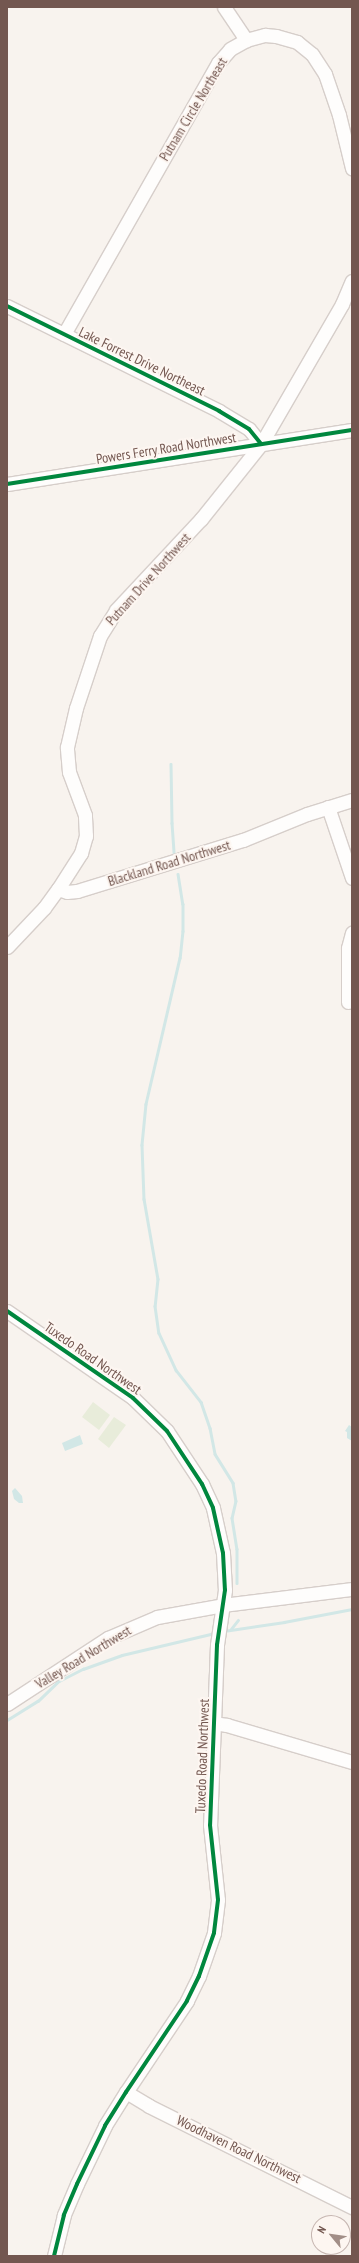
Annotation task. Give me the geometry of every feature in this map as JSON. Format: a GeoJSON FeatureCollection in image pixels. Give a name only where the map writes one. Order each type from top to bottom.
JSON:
{"type":"FeatureCollection","features":[{"type":"Feature","properties":{"kind":"street"},"geometry":{"type":"LineString","coordinates":[[224,7],[246,40]]}},
{"type":"Feature","properties":{"kind":"street","name":"Putnam Circle Northeast"},"geometry":{"type":"LineString","coordinates":[[64,334],[218,63],[230,49],[246,40],[265,35],[287,38],[304,47],[312,54],[324,74],[340,115],[352,168]]}},
{"type":"Feature","properties":{"kind":"street"},"geometry":{"type":"LineString","coordinates":[[261,444],[342,304],[352,281]]}},
{"type":"Feature","properties":{"kind":"street","name":"Lake Forrest Drive Northeast"},"geometry":{"type":"LineString","coordinates":[[7,306],[219,411],[249,429],[261,444]]}},
{"type":"Feature","properties":{"kind":"street","name":"Powers Ferry Road Northwest"},"geometry":{"type":"LineString","coordinates":[[7,484],[352,430]]}},
{"type":"Feature","properties":{"kind":"street","name":"Putnam Drive Northwest"},"geometry":{"type":"LineString","coordinates":[[58,889],[80,853],[86,836],[85,815],[69,772],[67,746],[76,708],[100,636],[116,610],[201,519],[261,444]]}},
{"type":"Feature","properties":{"kind":"street","name":"Blackland Road Northwest"},"geometry":{"type":"LineString","coordinates":[[58,889],[67,892],[77,891],[243,840],[328,807],[352,800]]}},
{"type":"Feature","properties":{"kind":"street"},"geometry":{"type":"LineString","coordinates":[[328,807],[352,878]]}},
{"type":"Feature","properties":{"kind":"street"},"geometry":{"type":"LineString","coordinates":[[7,947],[44,908],[58,889]]}},
{"type":"Feature","properties":{"kind":"street"},"geometry":{"type":"LineString","coordinates":[[348,1002],[348,948],[352,933]]}},
{"type":"Feature","properties":{"kind":"street","name":"Tuxedo Road Northwest"},"geometry":{"type":"LineString","coordinates":[[7,1311],[133,1398],[153,1415],[171,1436],[202,1484],[213,1508],[223,1553],[225,1590],[217,1645],[213,1723],[210,1825],[218,1900],[214,1934],[199,1976],[188,2001],[126,2092],[105,2126],[76,2186],[64,2215],[54,2256]]}},
{"type":"Feature","properties":{"kind":"street","name":"Valley Road Northwest"},"geometry":{"type":"LineString","coordinates":[[7,1704],[108,1638],[135,1626],[172,1613],[352,1589]]}},
{"type":"Feature","properties":{"kind":"street"},"geometry":{"type":"LineString","coordinates":[[213,1723],[227,1725],[352,1762]]}},
{"type":"Feature","properties":{"kind":"street","name":"Woodhaven Road Northwest"},"geometry":{"type":"LineString","coordinates":[[126,2092],[149,2106],[352,2207]]}},
{"type":"Feature","properties":{"kind":"green space"},"geometry":{"type":"Polygon","coordinates":[[[93,1402],[110,1415],[99,1430],[82,1417],[93,1402]]]}},
{"type":"Feature","properties":{"kind":"green space"},"geometry":{"type":"Polygon","coordinates":[[[114,1417],[126,1425],[109,1448],[98,1439],[114,1417]]]}},
{"type":"Feature","properties":{"kind":"shaded area"},"geometry":{"type":"Polygon","coordinates":[[[349,1425],[352,1427],[352,1441],[347,1438],[347,1432],[345,1431],[349,1425]]]}},
{"type":"Feature","properties":{"kind":"shaded area"},"geometry":{"type":"Polygon","coordinates":[[[80,1435],[83,1444],[65,1451],[62,1443],[80,1435]]]}},
{"type":"Feature","properties":{"kind":"shaded area"},"geometry":{"type":"Polygon","coordinates":[[[15,1488],[22,1496],[23,1503],[19,1503],[14,1499],[12,1491],[15,1488]]]}},
{"type":"Feature","properties":{"kind":"waterway"},"geometry":{"type":"LineString","coordinates":[[171,764],[174,854]]}},
{"type":"Feature","properties":{"kind":"waterway"},"geometry":{"type":"LineString","coordinates":[[178,874],[183,904],[183,931],[180,958],[146,1104],[142,1145],[144,1199],[158,1279],[155,1306],[159,1333],[176,1370],[201,1402],[210,1428],[215,1454],[233,1483],[236,1501],[232,1518],[237,1549],[237,1583]]}},
{"type":"Feature","properties":{"kind":"waterway"},"geometry":{"type":"LineString","coordinates":[[224,1631],[284,1622],[352,1609]]}},
{"type":"Feature","properties":{"kind":"waterway"},"geometry":{"type":"LineString","coordinates":[[231,1629],[238,1620]]}},
{"type":"Feature","properties":{"kind":"waterway"},"geometry":{"type":"LineString","coordinates":[[7,1720],[38,1701],[59,1681],[83,1669],[122,1655],[215,1633]]}},
{"type":"Feature","properties":{"kind":"cycle path"},"geometry":{"type":"LineString","coordinates":[[7,306],[219,411],[249,429],[261,444]]}},
{"type":"Feature","properties":{"kind":"cycle path"},"geometry":{"type":"LineString","coordinates":[[7,484],[352,430]]}},
{"type":"Feature","properties":{"kind":"cycle path"},"geometry":{"type":"LineString","coordinates":[[7,1311],[133,1398],[167,1431],[202,1484],[213,1508],[223,1553],[225,1590],[217,1645],[210,1825],[218,1900],[214,1933],[199,1976],[187,2001],[105,2126],[64,2215],[54,2256]]}}]}
